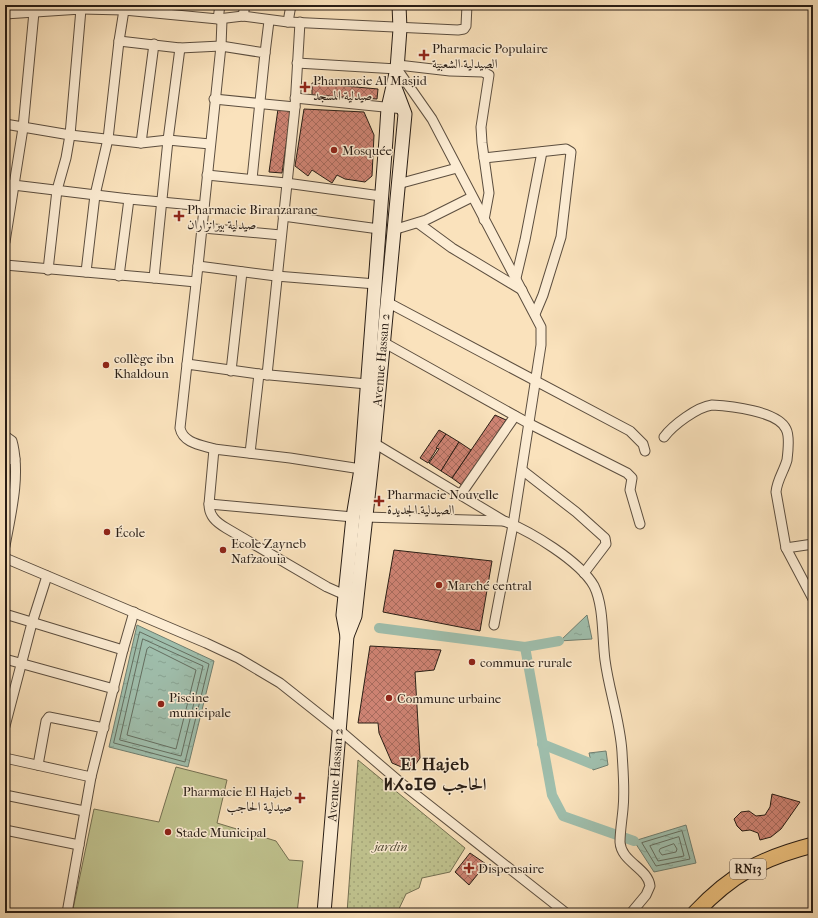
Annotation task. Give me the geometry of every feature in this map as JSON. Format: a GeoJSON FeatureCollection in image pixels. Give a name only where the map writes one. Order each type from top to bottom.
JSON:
{"type":"FeatureCollection","features":[{"type":"Feature","properties":{"kind":"highway","name":"RN13"},"geometry":{"type":"LineString","coordinates":[[695,913],[727,882],[744,870],[771,858],[813,845]]}},
{"type":"Feature","properties":{"kind":"highway","name":"RN13"},"geometry":{"type":"LineString","coordinates":[[709,913],[736,887],[753,876],[770,868],[813,853]]}},
{"type":"Feature","properties":{"kind":"main road","name":"Avenue Hassan 2"},"geometry":{"type":"LineString","coordinates":[[324,913],[338,729],[347,636],[355,616],[366,384],[376,284],[388,108],[397,67],[400,28],[399,5]]}},
{"type":"Feature","properties":{"kind":"main road","name":"Avenue Hassan 2"},"geometry":{"type":"LineString","coordinates":[[347,636],[343,615],[345,595],[374,443],[403,127],[404,109],[394,85]]}},
{"type":"Feature","properties":{"kind":"main road"},"geometry":{"type":"LineString","coordinates":[[387,126],[403,127]]}},
{"type":"Feature","properties":{"kind":"street"},"geometry":{"type":"LineString","coordinates":[[220,5],[221,46],[214,99],[203,228],[180,428],[181,433],[184,439],[214,449],[361,469]]}},
{"type":"Feature","properties":{"kind":"street"},"geometry":{"type":"LineString","coordinates":[[243,16],[245,5]]}},
{"type":"Feature","properties":{"kind":"street"},"geometry":{"type":"LineString","coordinates":[[288,22],[291,5]]}},
{"type":"Feature","properties":{"kind":"street"},"geometry":{"type":"LineString","coordinates":[[5,14],[15,9],[34,12],[81,9],[124,10],[220,19],[243,16],[269,21],[461,30],[466,26],[467,5]]}},
{"type":"Feature","properties":{"kind":"street"},"geometry":{"type":"LineString","coordinates":[[48,270],[57,190],[66,158],[70,135],[81,9]]}},
{"type":"Feature","properties":{"kind":"street"},"geometry":{"type":"LineString","coordinates":[[86,272],[95,195],[108,140],[124,10]]}},
{"type":"Feature","properties":{"kind":"street"},"geometry":{"type":"LineString","coordinates":[[5,242],[23,128],[34,12]]}},
{"type":"Feature","properties":{"kind":"street"},"geometry":{"type":"LineString","coordinates":[[252,179],[259,102],[269,21]]}},
{"type":"Feature","properties":{"kind":"street"},"geometry":{"type":"LineString","coordinates":[[250,453],[263,374],[281,235],[295,103],[300,22]]}},
{"type":"Feature","properties":{"kind":"street"},"geometry":{"type":"LineString","coordinates":[[119,41],[180,48],[221,46],[265,53]]}},
{"type":"Feature","properties":{"kind":"street"},"geometry":{"type":"LineString","coordinates":[[141,143],[154,44]]}},
{"type":"Feature","properties":{"kind":"street"},"geometry":{"type":"LineString","coordinates":[[154,278],[168,140],[180,48]]}},
{"type":"Feature","properties":{"kind":"street"},"geometry":{"type":"LineString","coordinates":[[298,63],[397,67],[488,74],[490,77],[481,127],[489,193],[484,220]]}},
{"type":"Feature","properties":{"kind":"street"},"geometry":{"type":"LineString","coordinates":[[397,67],[432,119],[541,327],[542,335],[514,525],[494,625]]}},
{"type":"Feature","properties":{"kind":"street"},"geometry":{"type":"LineString","coordinates":[[214,99],[404,109]]}},
{"type":"Feature","properties":{"kind":"street"},"geometry":{"type":"LineString","coordinates":[[5,124],[108,140],[141,143],[168,140],[210,144]]}},
{"type":"Feature","properties":{"kind":"street"},"geometry":{"type":"LineString","coordinates":[[484,158],[568,149],[571,152],[561,237],[545,290],[535,314]]}},
{"type":"Feature","properties":{"kind":"street"},"geometry":{"type":"LineString","coordinates":[[516,278],[542,152]]}},
{"type":"Feature","properties":{"kind":"street"},"geometry":{"type":"LineString","coordinates":[[398,184],[457,168]]}},
{"type":"Feature","properties":{"kind":"street"},"geometry":{"type":"LineString","coordinates":[[207,175],[286,183],[381,196]]}},
{"type":"Feature","properties":{"kind":"street"},"geometry":{"type":"LineString","coordinates":[[5,184],[128,199],[204,206]]}},
{"type":"Feature","properties":{"kind":"street"},"geometry":{"type":"LineString","coordinates":[[393,230],[418,223],[472,197]]}},
{"type":"Feature","properties":{"kind":"street"},"geometry":{"type":"LineString","coordinates":[[119,276],[128,199]]}},
{"type":"Feature","properties":{"kind":"street"},"geometry":{"type":"LineString","coordinates":[[283,216],[379,229]]}},
{"type":"Feature","properties":{"kind":"street"},"geometry":{"type":"LineString","coordinates":[[418,223],[452,248],[522,290]]}},
{"type":"Feature","properties":{"kind":"street"},"geometry":{"type":"LineString","coordinates":[[203,228],[281,235]]}},
{"type":"Feature","properties":{"kind":"street"},"geometry":{"type":"LineString","coordinates":[[5,265],[196,282]]}},
{"type":"Feature","properties":{"kind":"street"},"geometry":{"type":"LineString","coordinates":[[198,266],[276,276],[376,284]]}},
{"type":"Feature","properties":{"kind":"street"},"geometry":{"type":"LineString","coordinates":[[231,371],[242,272]]}},
{"type":"Feature","properties":{"kind":"street"},"geometry":{"type":"LineString","coordinates":[[387,302],[535,379],[630,431],[643,444],[645,451]]}},
{"type":"Feature","properties":{"kind":"street"},"geometry":{"type":"LineString","coordinates":[[383,342],[515,416],[629,475],[632,480],[630,490],[640,524]]}},
{"type":"Feature","properties":{"kind":"street"},"geometry":{"type":"LineString","coordinates":[[187,364],[231,371],[366,384]]}},
{"type":"Feature","properties":{"kind":"street"},"geometry":{"type":"LineString","coordinates":[[664,437],[672,426],[709,406],[724,406],[766,414],[781,423],[787,432],[787,460],[777,484],[776,492],[786,548],[813,598]]}},
{"type":"Feature","properties":{"kind":"street"},"geometry":{"type":"LineString","coordinates":[[462,494],[515,416]]}},
{"type":"Feature","properties":{"kind":"street"},"geometry":{"type":"LineString","coordinates":[[5,436],[12,441],[16,459],[13,502],[5,546]]}},
{"type":"Feature","properties":{"kind":"street"},"geometry":{"type":"LineString","coordinates":[[374,443],[462,494],[504,522]]}},
{"type":"Feature","properties":{"kind":"street"},"geometry":{"type":"LineString","coordinates":[[214,449],[209,504],[211,515],[226,528],[326,587],[345,595]]}},
{"type":"Feature","properties":{"kind":"street"},"geometry":{"type":"LineString","coordinates":[[5,460],[16,459]]}},
{"type":"Feature","properties":{"kind":"street"},"geometry":{"type":"LineString","coordinates":[[522,470],[576,512],[605,538],[606,541],[604,546],[584,573]]}},
{"type":"Feature","properties":{"kind":"street"},"geometry":{"type":"LineString","coordinates":[[209,504],[359,518],[504,522],[514,525],[556,551],[584,573],[594,586],[600,602],[607,674],[620,730],[624,797],[620,844],[629,860],[650,881],[650,886],[646,895],[631,913]]}},
{"type":"Feature","properties":{"kind":"street"},"geometry":{"type":"LineString","coordinates":[[786,548],[813,544]]}},
{"type":"Feature","properties":{"kind":"street"},"geometry":{"type":"LineString","coordinates":[[5,558],[134,612],[238,658],[280,683],[338,729],[401,783],[566,913]]}},
{"type":"Feature","properties":{"kind":"street"},"geometry":{"type":"LineString","coordinates":[[5,726],[32,623],[47,576]]}},
{"type":"Feature","properties":{"kind":"street"},"geometry":{"type":"LineString","coordinates":[[67,913],[91,777],[134,612]]}},
{"type":"Feature","properties":{"kind":"street"},"geometry":{"type":"LineString","coordinates":[[5,614],[123,650]]}},
{"type":"Feature","properties":{"kind":"street"},"geometry":{"type":"LineString","coordinates":[[5,659],[114,689]]}},
{"type":"Feature","properties":{"kind":"street"},"geometry":{"type":"LineString","coordinates":[[38,765],[46,721],[49,717],[104,728]]}},
{"type":"Feature","properties":{"kind":"street"},"geometry":{"type":"LineString","coordinates":[[5,758],[91,777]]}},
{"type":"Feature","properties":{"kind":"street"},"geometry":{"type":"LineString","coordinates":[[5,795],[84,810]]}},
{"type":"Feature","properties":{"kind":"street"},"geometry":{"type":"LineString","coordinates":[[5,830],[79,846]]}},
{"type":"Feature","properties":{"kind":"green space","name":"jardin"},"geometry":{"type":"Polygon","coordinates":[[[358,760],[465,848],[450,872],[422,878],[419,888],[406,894],[397,913],[347,913],[358,760]]]}},
{"type":"Feature","properties":{"kind":"green space","name":"Stade Municipal"},"geometry":{"type":"Polygon","coordinates":[[[176,767],[227,780],[217,823],[276,841],[289,860],[303,861],[297,913],[90,913],[73,909],[94,809],[159,822],[176,767]]]}},
{"type":"Feature","properties":{"kind":"water"},"geometry":{"type":"Polygon","coordinates":[[[587,615],[592,639],[560,641],[587,615]]]}},
{"type":"Feature","properties":{"kind":"water","name":"Piscine municipale"},"geometry":{"type":"Polygon","coordinates":[[[137,625],[214,661],[188,767],[109,747],[137,625]]]}},
{"type":"Feature","properties":{"kind":"water"},"geometry":{"type":"Polygon","coordinates":[[[606,751],[608,765],[593,770],[589,753],[606,751]]]}},
{"type":"Feature","properties":{"kind":"water"},"geometry":{"type":"Polygon","coordinates":[[[686,825],[696,863],[654,872],[634,841],[686,825]]]}},
{"type":"Feature","properties":{"kind":"building"},"geometry":{"type":"Polygon","coordinates":[[[312,83],[378,89],[377,99],[312,95],[312,83]]]}},
{"type":"Feature","properties":{"kind":"building"},"geometry":{"type":"Polygon","coordinates":[[[278,109],[291,111],[282,173],[269,172],[278,109]]]}},
{"type":"Feature","properties":{"kind":"building","name":"Mosquée"},"geometry":{"type":"Polygon","coordinates":[[[304,109],[364,112],[374,135],[372,176],[365,182],[345,179],[337,175],[332,183],[312,170],[308,176],[295,166],[304,109]]]}},
{"type":"Feature","properties":{"kind":"building"},"geometry":{"type":"Polygon","coordinates":[[[495,415],[506,420],[463,486],[452,478],[495,415]]]}},
{"type":"Feature","properties":{"kind":"building"},"geometry":{"type":"Polygon","coordinates":[[[439,430],[446,434],[428,463],[420,458],[439,430]]]}},
{"type":"Feature","properties":{"kind":"building"},"geometry":{"type":"Polygon","coordinates":[[[446,434],[459,442],[441,471],[429,463],[439,449],[436,448],[446,434]]]}},
{"type":"Feature","properties":{"kind":"building"},"geometry":{"type":"Polygon","coordinates":[[[459,442],[471,450],[452,478],[441,471],[459,442]]]}},
{"type":"Feature","properties":{"kind":"building"},"geometry":{"type":"Polygon","coordinates":[[[394,550],[492,561],[480,631],[383,612],[394,550]]]}},
{"type":"Feature","properties":{"kind":"building","name":"Commune urbaine"},"geometry":{"type":"Polygon","coordinates":[[[370,646],[441,650],[434,670],[415,672],[420,758],[411,771],[392,763],[379,733],[378,723],[358,723],[370,646]]]}},
{"type":"Feature","properties":{"kind":"building"},"geometry":{"type":"Polygon","coordinates":[[[772,794],[800,802],[781,829],[771,837],[760,840],[758,833],[750,830],[742,831],[737,826],[734,819],[741,812],[749,811],[756,816],[765,815],[770,807],[772,794]]]}},
{"type":"Feature","properties":{"kind":"building","name":"Dispensaire"},"geometry":{"type":"Polygon","coordinates":[[[470,853],[486,864],[469,885],[455,872],[470,853]]]}},
{"type":"Feature","properties":{"kind":"waterway"},"geometry":{"type":"LineString","coordinates":[[379,628],[525,647],[559,641]]}},
{"type":"Feature","properties":{"kind":"waterway"},"geometry":{"type":"LineString","coordinates":[[525,647],[552,795],[563,816],[634,841]]}},
{"type":"Feature","properties":{"kind":"waterway"},"geometry":{"type":"LineString","coordinates":[[542,744],[592,764]]}},
{"type":"Feature","properties":{"kind":"place","name":"Pharmacie Populaire الصيدلية الشعبية"},"geometry":{"type":"Point","coordinates":[424,55]}},
{"type":"Feature","properties":{"kind":"place","name":"Pharmacie Al Masjid صيدلية المسجد"},"geometry":{"type":"Point","coordinates":[305,87]}},
{"type":"Feature","properties":{"kind":"place","name":"Mosquée"},"geometry":{"type":"Point","coordinates":[334,150]}},
{"type":"Feature","properties":{"kind":"place","name":"Pharmacie Biranzarane صيدلية بيرانزاران"},"geometry":{"type":"Point","coordinates":[179,216]}},
{"type":"Feature","properties":{"kind":"place","name":"collège ibn Khaldoun"},"geometry":{"type":"Point","coordinates":[106,365]}},
{"type":"Feature","properties":{"kind":"place","name":"Pharmacie Nouvelle الصيدلية الجديدة"},"geometry":{"type":"Point","coordinates":[379,501]}},
{"type":"Feature","properties":{"kind":"place","name":"École"},"geometry":{"type":"Point","coordinates":[107,532]}},
{"type":"Feature","properties":{"kind":"place","name":"Ecole Zayneb Nafzaouia"},"geometry":{"type":"Point","coordinates":[223,550]}},
{"type":"Feature","properties":{"kind":"place","name":"Marché central"},"geometry":{"type":"Point","coordinates":[439,585]}},
{"type":"Feature","properties":{"kind":"place","name":"commune rurale"},"geometry":{"type":"Point","coordinates":[472,662]}},
{"type":"Feature","properties":{"kind":"place","name":"Commune urbaine"},"geometry":{"type":"Point","coordinates":[389,698]}},
{"type":"Feature","properties":{"kind":"place","name":"Piscine municipale"},"geometry":{"type":"Point","coordinates":[161,704]}},
{"type":"Feature","properties":{"kind":"place","name":"Pharmacie El Hajeb صيدلية الحاجب"},"geometry":{"type":"Point","coordinates":[300,798]}},
{"type":"Feature","properties":{"kind":"place","name":"Stade Municipal"},"geometry":{"type":"Point","coordinates":[168,832]}},
{"type":"Feature","properties":{"kind":"place","name":"Dispensaire"},"geometry":{"type":"Point","coordinates":[469,868]}},
{"type":"Feature","properties":{"kind":"district","name":"El Hajeb ⵍⵃⴰⵊⴱ الحاجب"},"geometry":{"type":"Point","coordinates":[435,774]}}]}
